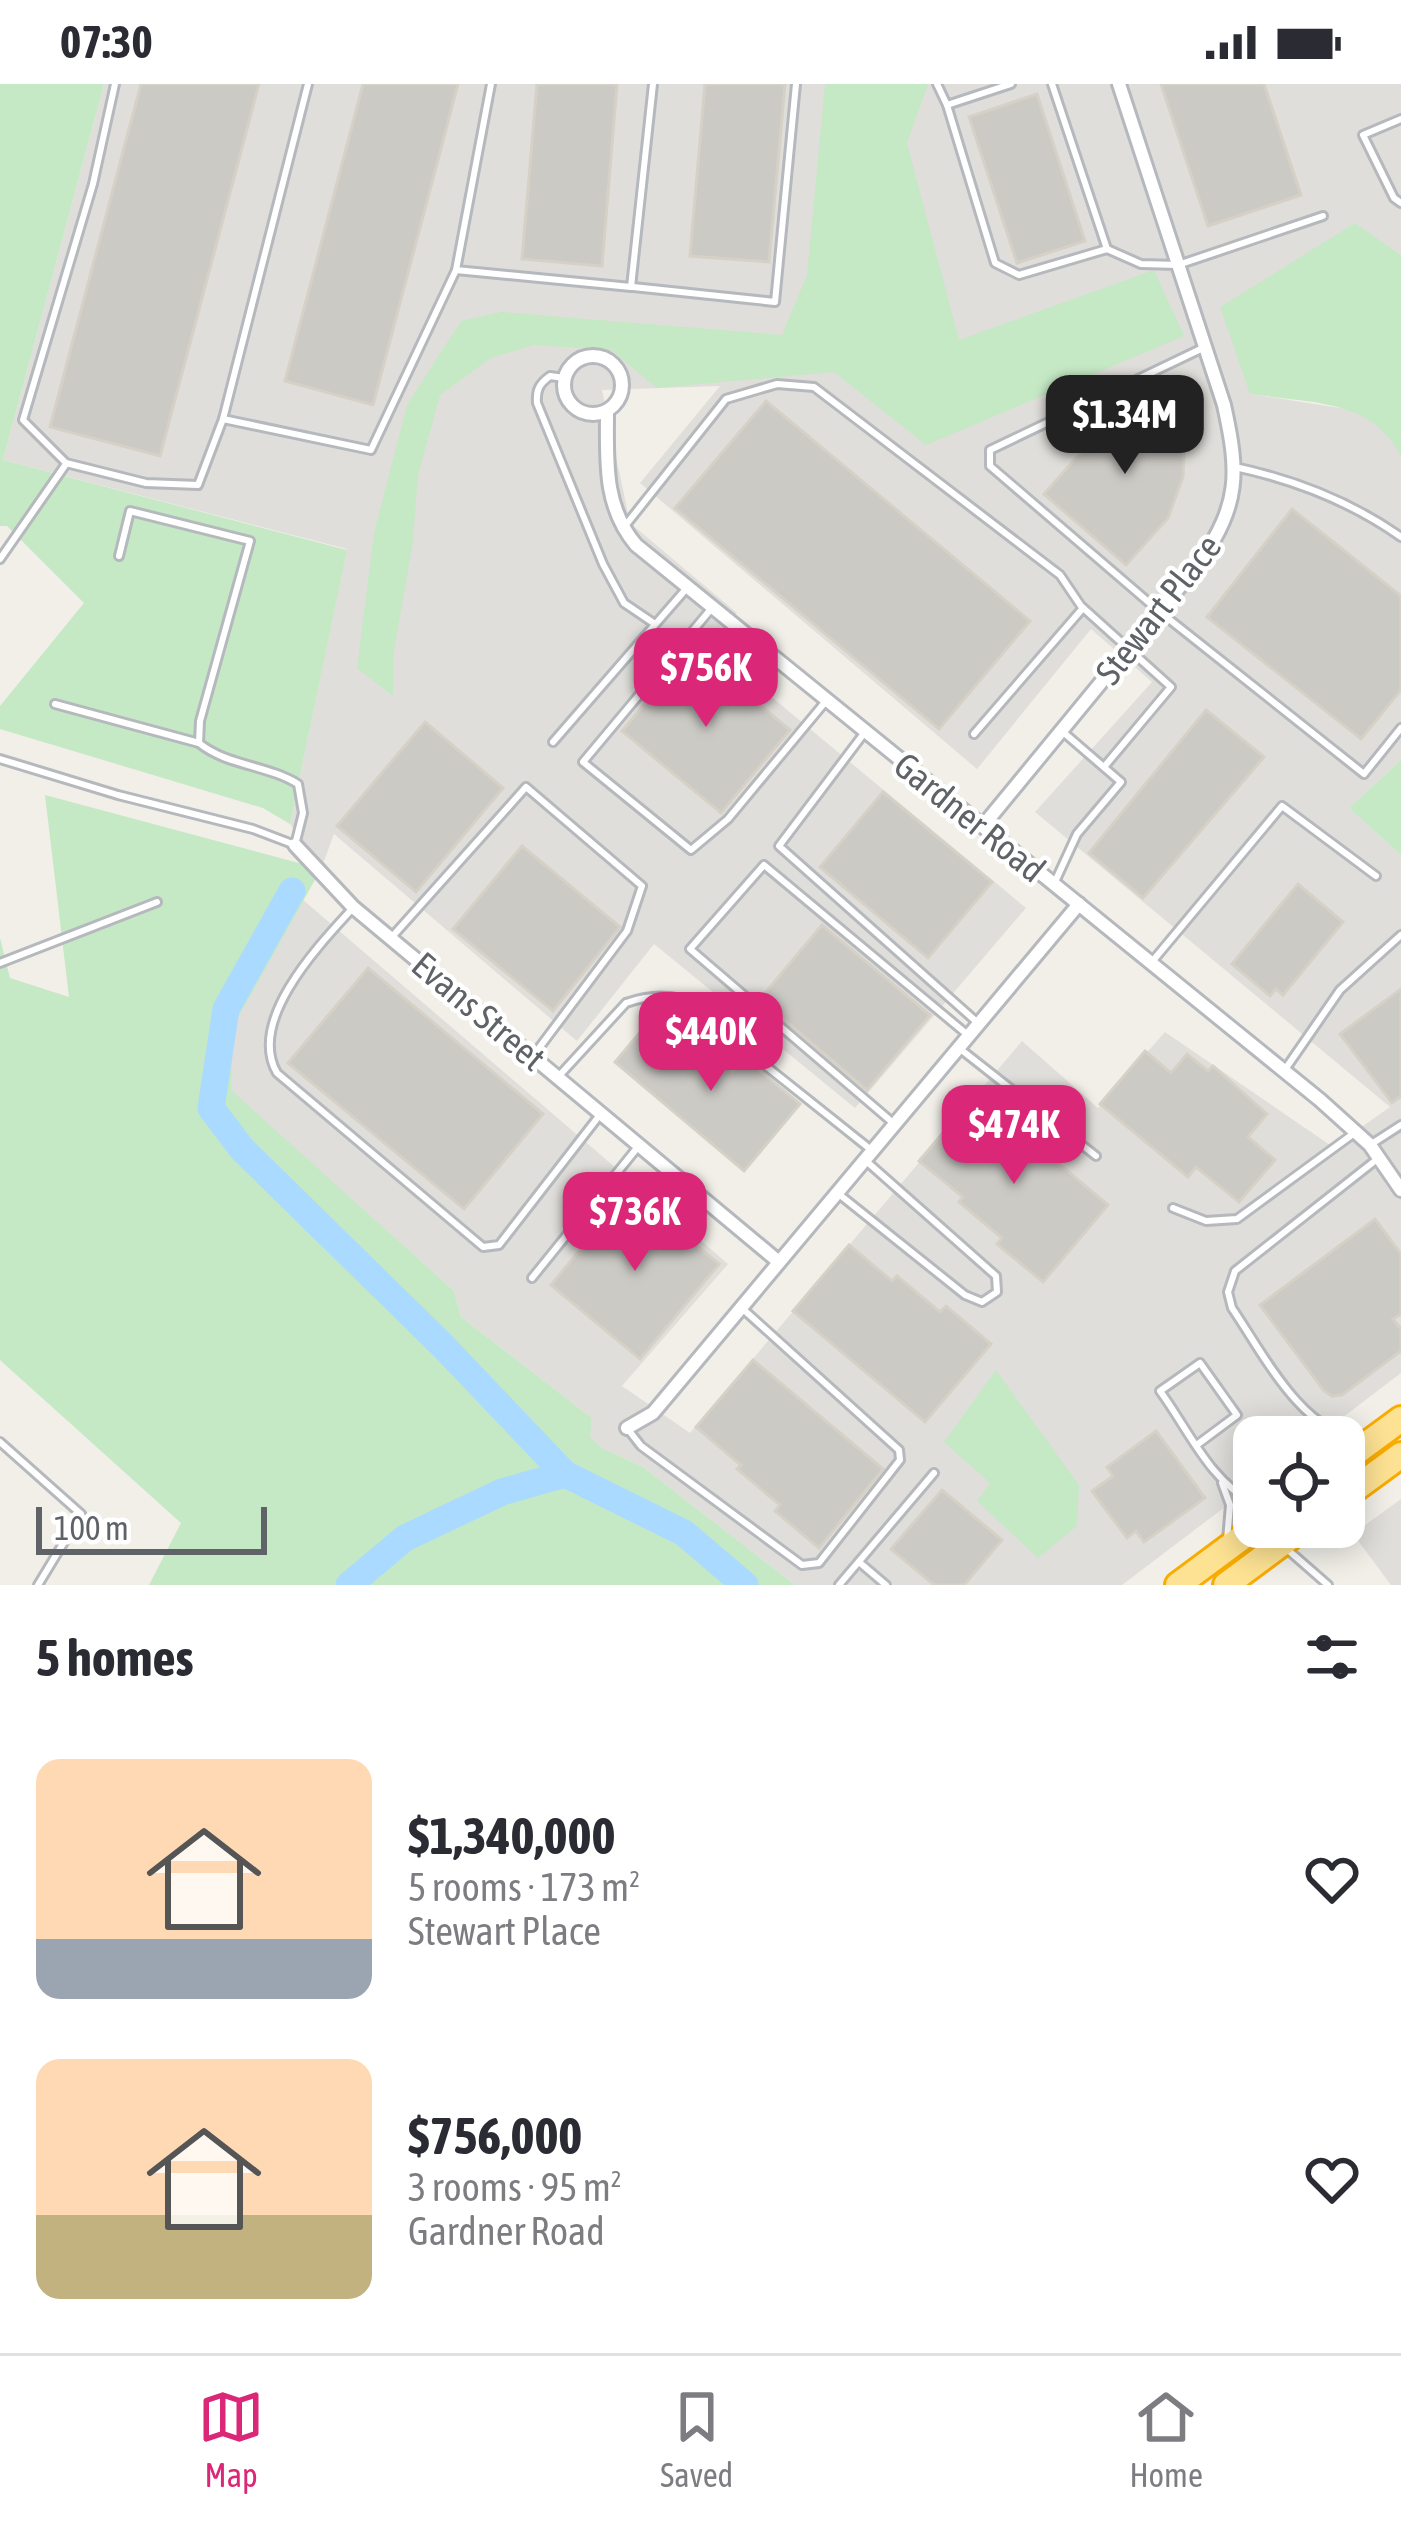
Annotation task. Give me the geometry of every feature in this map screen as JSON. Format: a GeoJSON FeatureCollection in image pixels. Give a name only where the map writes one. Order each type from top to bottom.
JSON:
{"type":"FeatureCollection","features":[{"type":"Feature","properties":{"kind":"highway"},"geometry":{"type":"LineString","coordinates":[[1365,1445],[1401,1418]]}},
{"type":"Feature","properties":{"kind":"highway"},"geometry":{"type":"LineString","coordinates":[[1365,1482],[1401,1455]]}},
{"type":"Feature","properties":{"kind":"highway"},"geometry":{"type":"LineString","coordinates":[[1178,1585],[1233,1544]]}},
{"type":"Feature","properties":{"kind":"highway"},"geometry":{"type":"LineString","coordinates":[[1226,1585],[1276,1548]]}},
{"type":"Feature","properties":{"kind":"street","name":"Stewart Place"},"geometry":{"type":"LineString","coordinates":[[983,826],[1160,612],[1223,528],[1233,496],[1234,466],[1224,405],[1119,84]]}},
{"type":"Feature","properties":{"kind":"street"},"geometry":{"type":"LineString","coordinates":[[593,355],[617,368],[623,385],[607,411],[590,415],[573,407],[563,388],[565,377],[581,358],[593,355]]}},
{"type":"Feature","properties":{"kind":"street"},"geometry":{"type":"LineString","coordinates":[[607,411],[607,481],[622,529]]}},
{"type":"Feature","properties":{"kind":"street","name":"Gardner Road"},"geometry":{"type":"LineString","coordinates":[[622,529],[686,589],[1284,1070],[1356,1132],[1400,1187]]}},
{"type":"Feature","properties":{"kind":"street","name":"Evans Street"},"geometry":{"type":"LineString","coordinates":[[295,845],[353,908],[779,1262]]}},
{"type":"Feature","properties":{"kind":"street"},"geometry":{"type":"LineString","coordinates":[[627,1428],[652,1413],[1079,904]]}},
{"type":"Feature","properties":{"kind":"lane"},"geometry":{"type":"LineString","coordinates":[[115,84],[93,184],[23,420],[67,463],[146,482],[198,485],[223,419],[308,84]]}},
{"type":"Feature","properties":{"kind":"lane"},"geometry":{"type":"LineString","coordinates":[[223,419],[371,450],[456,270],[491,84]]}},
{"type":"Feature","properties":{"kind":"lane"},"geometry":{"type":"LineString","coordinates":[[631,286],[653,84]]}},
{"type":"Feature","properties":{"kind":"lane"},"geometry":{"type":"LineString","coordinates":[[456,270],[775,302],[796,84]]}},
{"type":"Feature","properties":{"kind":"lane"},"geometry":{"type":"LineString","coordinates":[[937,84],[995,263],[1019,274],[1107,249],[1141,264],[1178,265],[1323,216]]}},
{"type":"Feature","properties":{"kind":"lane"},"geometry":{"type":"LineString","coordinates":[[947,105],[1011,84]]}},
{"type":"Feature","properties":{"kind":"lane"},"geometry":{"type":"LineString","coordinates":[[1052,84],[1107,249]]}},
{"type":"Feature","properties":{"kind":"lane"},"geometry":{"type":"LineString","coordinates":[[1401,119],[1364,135],[1394,198],[1401,203]]}},
{"type":"Feature","properties":{"kind":"lane"},"geometry":{"type":"LineString","coordinates":[[1205,347],[990,450],[990,466],[1160,612],[1364,775],[1401,728]]}},
{"type":"Feature","properties":{"kind":"lane"},"geometry":{"type":"LineString","coordinates":[[565,377],[550,376],[541,383],[537,403],[623,603],[655,624]]}},
{"type":"Feature","properties":{"kind":"lane"},"geometry":{"type":"LineString","coordinates":[[622,529],[726,399],[777,384],[814,387],[1060,575],[1083,608],[1171,687],[1104,767]]}},
{"type":"Feature","properties":{"kind":"lane"},"geometry":{"type":"LineString","coordinates":[[0,560],[67,463]]}},
{"type":"Feature","properties":{"kind":"lane"},"geometry":{"type":"LineString","coordinates":[[1234,466],[1285,477],[1364,511],[1401,537]]}},
{"type":"Feature","properties":{"kind":"lane"},"geometry":{"type":"LineString","coordinates":[[119,556],[130,511],[250,541],[200,721],[199,743]]}},
{"type":"Feature","properties":{"kind":"lane"},"geometry":{"type":"LineString","coordinates":[[553,742],[686,589]]}},
{"type":"Feature","properties":{"kind":"lane"},"geometry":{"type":"LineString","coordinates":[[974,734],[1083,608]]}},
{"type":"Feature","properties":{"kind":"lane"},"geometry":{"type":"LineString","coordinates":[[711,609],[583,762],[691,850],[728,819],[826,700]]}},
{"type":"Feature","properties":{"kind":"lane"},"geometry":{"type":"LineString","coordinates":[[0,759],[253,829],[295,845],[303,813],[298,784],[212,754],[199,743],[55,704]]}},
{"type":"Feature","properties":{"kind":"lane"},"geometry":{"type":"LineString","coordinates":[[1054,884],[1077,834],[1121,782],[1062,731]]}},
{"type":"Feature","properties":{"kind":"lane"},"geometry":{"type":"LineString","coordinates":[[865,732],[779,846],[979,1024]]}},
{"type":"Feature","properties":{"kind":"lane"},"geometry":{"type":"LineString","coordinates":[[391,938],[526,787],[642,886],[627,931],[533,1056]]}},
{"type":"Feature","properties":{"kind":"lane"},"geometry":{"type":"LineString","coordinates":[[1151,963],[1282,806],[1376,876]]}},
{"type":"Feature","properties":{"kind":"lane"},"geometry":{"type":"LineString","coordinates":[[895,1124],[690,949],[764,865],[969,1036]]}},
{"type":"Feature","properties":{"kind":"lane"},"geometry":{"type":"LineString","coordinates":[[0,963],[157,902]]}},
{"type":"Feature","properties":{"kind":"lane"},"geometry":{"type":"LineString","coordinates":[[353,908],[309,957],[278,1010],[269,1060],[277,1073],[483,1247],[499,1245],[602,1113]]}},
{"type":"Feature","properties":{"kind":"lane"},"geometry":{"type":"LineString","coordinates":[[1284,1070],[1331,999],[1401,935]]}},
{"type":"Feature","properties":{"kind":"lane"},"geometry":{"type":"LineString","coordinates":[[558,1077],[626,1003],[657,995],[682,999],[868,1155],[996,1276],[997,1292],[982,1302],[965,1295],[837,1193]]}},
{"type":"Feature","properties":{"kind":"lane"},"geometry":{"type":"LineString","coordinates":[[959,1048],[1096,1156]]}},
{"type":"Feature","properties":{"kind":"lane"},"geometry":{"type":"LineString","coordinates":[[1375,1438],[1345,1437],[1303,1409],[1232,1308],[1229,1281],[1401,1125]]}},
{"type":"Feature","properties":{"kind":"lane"},"geometry":{"type":"LineString","coordinates":[[1173,1208],[1206,1221],[1237,1219],[1356,1132]]}},
{"type":"Feature","properties":{"kind":"lane"},"geometry":{"type":"LineString","coordinates":[[532,1279],[640,1145]]}},
{"type":"Feature","properties":{"kind":"lane"},"geometry":{"type":"LineString","coordinates":[[627,1428],[641,1446],[802,1565],[819,1564],[899,1460],[899,1450],[741,1307]]}},
{"type":"Feature","properties":{"kind":"lane"},"geometry":{"type":"LineString","coordinates":[[1198,1444],[1237,1414],[1200,1363],[1160,1391],[1220,1479],[1233,1492]]}},
{"type":"Feature","properties":{"kind":"lane"},"geometry":{"type":"LineString","coordinates":[[0,1442],[81,1514],[38,1585]]}},
{"type":"Feature","properties":{"kind":"lane"},"geometry":{"type":"LineString","coordinates":[[839,1585],[934,1473]]}},
{"type":"Feature","properties":{"kind":"lane"},"geometry":{"type":"LineString","coordinates":[[1220,1479],[1231,1519],[1223,1551]]}},
{"type":"Feature","properties":{"kind":"lane"},"geometry":{"type":"LineString","coordinates":[[1286,1548],[1328,1585]]}},
{"type":"Feature","properties":{"kind":"lane"},"geometry":{"type":"LineString","coordinates":[[859,1562],[886,1585]]}},
{"type":"Feature","properties":{"kind":"shaded area"},"geometry":{"type":"Polygon","coordinates":[[[104,84],[1401,84],[1401,255],[1354,223],[1250,394],[1359,411],[1389,433],[1401,456],[1401,760],[1349,808],[1401,855],[1401,1373],[1345,1416],[1233,1416],[1233,1501],[1122,1585],[795,1585],[643,1467],[589,1437],[592,1418],[461,1317],[454,1291],[230,1090],[233,1027],[302,899],[728,1264],[622,1386],[690,1433],[1022,1041],[1098,1108],[1165,1032],[1333,1147],[1390,1107],[1035,812],[1152,682],[1091,629],[977,769],[640,483],[720,386],[602,390],[630,523],[737,613],[710,646],[1026,908],[855,1108],[654,944],[577,1041],[334,834],[321,869],[290,824],[347,549],[3,460],[104,84]]]}},
{"type":"Feature","properties":{"kind":"shaded area"},"geometry":{"type":"Polygon","coordinates":[[[1401,1499],[1401,1585],[1391,1585],[1363,1548],[1365,1525],[1401,1499]]]}},
{"type":"Feature","properties":{"kind":"green space"},"geometry":{"type":"Polygon","coordinates":[[[0,84],[104,84],[3,460],[347,550],[290,824],[263,808],[0,729],[0,706],[84,603],[7,526],[0,526],[0,84]]]}},
{"type":"Feature","properties":{"kind":"green space"},"geometry":{"type":"Polygon","coordinates":[[[825,84],[928,84],[907,143],[959,340],[1154,270],[1184,336],[926,445],[834,372],[657,388],[611,350],[534,345],[491,358],[440,395],[418,475],[413,541],[394,651],[393,696],[357,668],[374,533],[407,405],[461,321],[501,312],[782,335],[807,275],[825,84]]]}},
{"type":"Feature","properties":{"kind":"green space"},"geometry":{"type":"Polygon","coordinates":[[[1355,223],[1401,255],[1401,456],[1389,437],[1356,413],[1316,402],[1250,394],[1220,307],[1355,223]]]}},
{"type":"Feature","properties":{"kind":"green space"},"geometry":{"type":"Polygon","coordinates":[[[1401,760],[1401,855],[1349,808],[1401,760]]]}},
{"type":"Feature","properties":{"kind":"green space"},"geometry":{"type":"Polygon","coordinates":[[[45,795],[321,869],[233,1027],[231,1090],[454,1291],[461,1317],[592,1418],[590,1437],[602,1448],[643,1467],[795,1585],[149,1585],[181,1523],[0,1360],[0,938],[10,978],[69,997],[45,795]]]}},
{"type":"Feature","properties":{"kind":"green space"},"geometry":{"type":"Polygon","coordinates":[[[996,1370],[1079,1485],[1077,1526],[1038,1558],[977,1501],[990,1483],[944,1442],[996,1370]]]}},
{"type":"Feature","properties":{"kind":"building"},"geometry":{"type":"Polygon","coordinates":[[[141,84],[259,84],[160,456],[50,427],[141,84]]]}},
{"type":"Feature","properties":{"kind":"building"},"geometry":{"type":"Polygon","coordinates":[[[363,84],[458,84],[373,405],[285,381],[363,84]]]}},
{"type":"Feature","properties":{"kind":"building"},"geometry":{"type":"Polygon","coordinates":[[[537,84],[617,84],[602,266],[522,259],[537,84]]]}},
{"type":"Feature","properties":{"kind":"building"},"geometry":{"type":"Polygon","coordinates":[[[705,84],[785,84],[769,262],[690,256],[705,84]]]}},
{"type":"Feature","properties":{"kind":"building"},"geometry":{"type":"Polygon","coordinates":[[[1161,84],[1264,84],[1301,195],[1208,226],[1161,84]]]}},
{"type":"Feature","properties":{"kind":"building"},"geometry":{"type":"Polygon","coordinates":[[[1037,94],[1085,241],[1017,263],[969,117],[1037,94]]]}},
{"type":"Feature","properties":{"kind":"building"},"geometry":{"type":"Polygon","coordinates":[[[1140,386],[1176,417],[1184,452],[1183,477],[1168,518],[1126,565],[1044,494],[1140,386]]]}},
{"type":"Feature","properties":{"kind":"building"},"geometry":{"type":"Polygon","coordinates":[[[766,401],[1030,621],[939,729],[675,508],[766,401]]]}},
{"type":"Feature","properties":{"kind":"building"},"geometry":{"type":"Polygon","coordinates":[[[1292,509],[1401,596],[1401,690],[1361,739],[1207,617],[1292,509]]]}},
{"type":"Feature","properties":{"kind":"building"},"geometry":{"type":"Polygon","coordinates":[[[691,648],[790,730],[721,813],[622,731],[691,648]]]}},
{"type":"Feature","properties":{"kind":"building"},"geometry":{"type":"Polygon","coordinates":[[[1206,710],[1264,757],[1143,898],[1089,853],[1206,710]]]}},
{"type":"Feature","properties":{"kind":"building"},"geometry":{"type":"Polygon","coordinates":[[[425,722],[503,788],[416,892],[337,826],[425,722]]]}},
{"type":"Feature","properties":{"kind":"building"},"geometry":{"type":"Polygon","coordinates":[[[883,792],[992,882],[928,958],[820,867],[883,792]]]}},
{"type":"Feature","properties":{"kind":"building"},"geometry":{"type":"Polygon","coordinates":[[[522,846],[620,927],[553,1011],[453,929],[522,846]]]}},
{"type":"Feature","properties":{"kind":"building"},"geometry":{"type":"Polygon","coordinates":[[[1298,884],[1343,922],[1283,995],[1276,989],[1270,996],[1232,964],[1298,884]]]}},
{"type":"Feature","properties":{"kind":"building"},"geometry":{"type":"Polygon","coordinates":[[[822,925],[930,1015],[867,1090],[760,999],[822,925]]]}},
{"type":"Feature","properties":{"kind":"building"},"geometry":{"type":"Polygon","coordinates":[[[368,968],[543,1114],[464,1209],[288,1063],[368,968]]]}},
{"type":"Feature","properties":{"kind":"building"},"geometry":{"type":"Polygon","coordinates":[[[1401,989],[1401,1096],[1392,1103],[1340,1034],[1401,989]]]}},
{"type":"Feature","properties":{"kind":"building"},"geometry":{"type":"Polygon","coordinates":[[[647,1024],[679,1051],[691,1037],[733,1072],[744,1058],[800,1104],[744,1171],[615,1062],[647,1024]]]}},
{"type":"Feature","properties":{"kind":"building"},"geometry":{"type":"Polygon","coordinates":[[[1145,1051],[1171,1073],[1187,1054],[1208,1071],[1213,1066],[1267,1114],[1248,1137],[1275,1160],[1239,1202],[1196,1167],[1188,1177],[1100,1104],[1145,1051]]]}},
{"type":"Feature","properties":{"kind":"building"},"geometry":{"type":"Polygon","coordinates":[[[976,1094],[1108,1205],[1043,1282],[997,1244],[1002,1238],[959,1202],[963,1197],[919,1161],[976,1094]]]}},
{"type":"Feature","properties":{"kind":"building"},"geometry":{"type":"Polygon","coordinates":[[[629,1190],[719,1264],[640,1359],[551,1285],[629,1190]]]}},
{"type":"Feature","properties":{"kind":"building"},"geometry":{"type":"Polygon","coordinates":[[[1375,1219],[1401,1254],[1401,1314],[1393,1319],[1401,1329],[1401,1351],[1342,1395],[1332,1396],[1260,1305],[1375,1219]]]}},
{"type":"Feature","properties":{"kind":"building"},"geometry":{"type":"Polygon","coordinates":[[[849,1245],[940,1312],[946,1306],[991,1344],[925,1422],[793,1311],[849,1245]]]}},
{"type":"Feature","properties":{"kind":"building"},"geometry":{"type":"Polygon","coordinates":[[[753,1360],[883,1469],[819,1548],[775,1511],[780,1505],[696,1427],[753,1360]]]}},
{"type":"Feature","properties":{"kind":"building"},"geometry":{"type":"Polygon","coordinates":[[[1156,1431],[1205,1498],[1144,1542],[1136,1531],[1127,1538],[1092,1491],[1113,1476],[1107,1467],[1156,1431]]]}},
{"type":"Feature","properties":{"kind":"building"},"geometry":{"type":"Polygon","coordinates":[[[942,1490],[1002,1540],[964,1585],[934,1585],[891,1549],[942,1490]]]}},
{"type":"Feature","properties":{"kind":"waterway"},"geometry":{"type":"LineString","coordinates":[[292,891],[226,1009],[211,1108],[242,1149],[443,1346],[565,1474],[502,1492],[405,1538],[349,1585]]}},
{"type":"Feature","properties":{"kind":"waterway"},"geometry":{"type":"LineString","coordinates":[[565,1474],[684,1533],[745,1585]]}}]}
